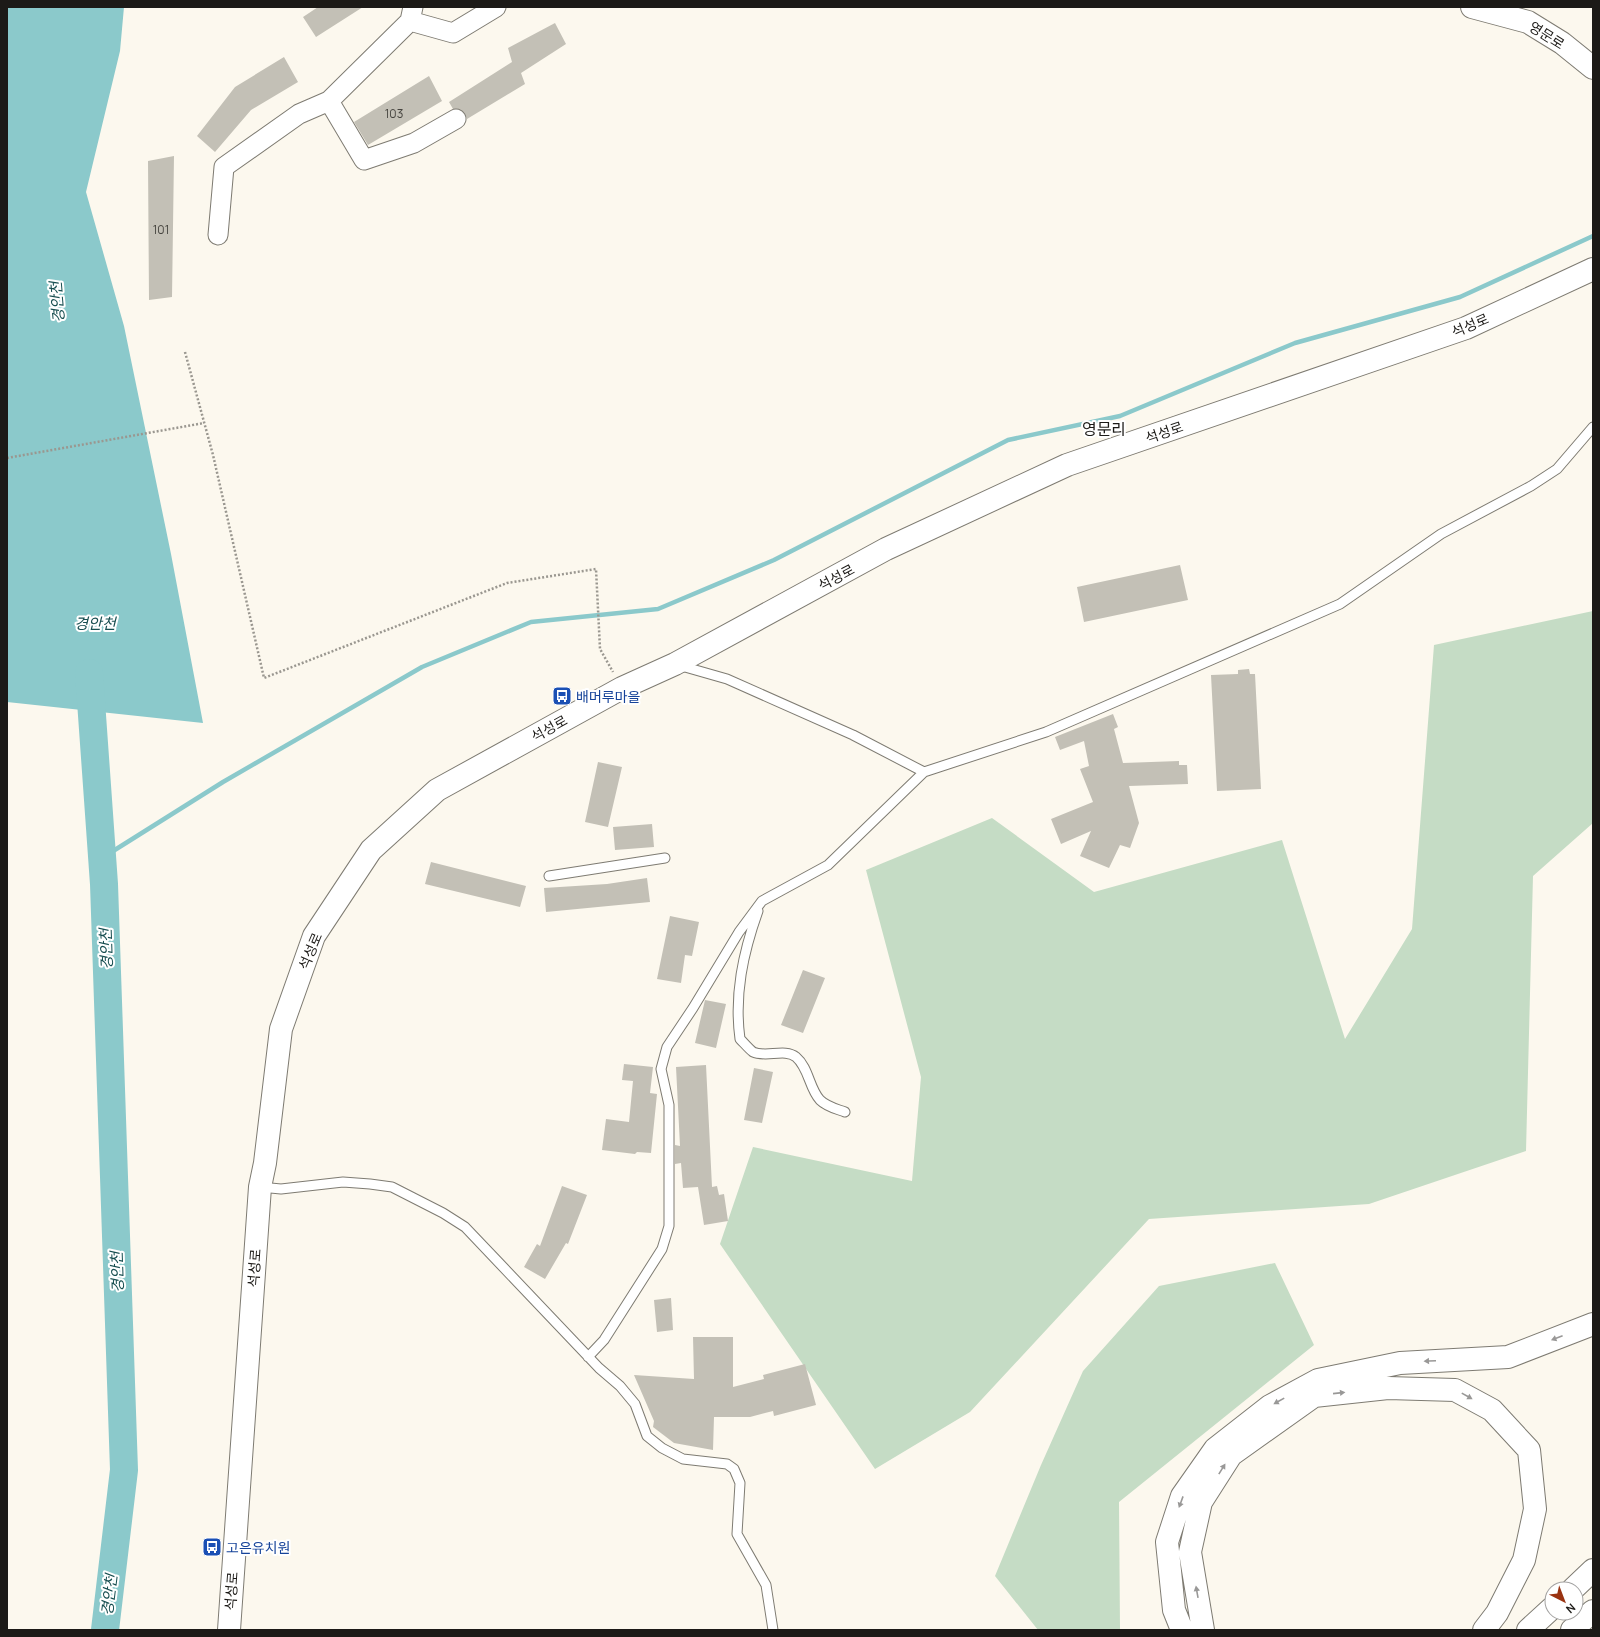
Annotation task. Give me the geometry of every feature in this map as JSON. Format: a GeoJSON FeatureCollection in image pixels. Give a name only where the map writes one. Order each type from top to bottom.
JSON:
{"type":"FeatureCollection","features":[{"type":"Feature","properties":{"kind":"main road","name":"영문로"},"geometry":{"type":"LineString","coordinates":[[1472,7],[1528,22],[1562,43],[1593,68]]}},
{"type":"Feature","properties":{"kind":"main road","name":"석성로"},"geometry":{"type":"LineString","coordinates":[[229,1630],[260,1187],[265,1163],[281,1029],[314,936],[371,850],[437,790],[622,688],[675,664],[886,549],[1067,466],[1466,328],[1593,269]]}},
{"type":"Feature","properties":{"kind":"main road"},"geometry":{"type":"LineString","coordinates":[[1182,1630],[1174,1610],[1167,1542],[1182,1496],[1215,1449],[1270,1406],[1318,1380],[1400,1363],[1508,1356],[1593,1324]]}},
{"type":"Feature","properties":{"kind":"main road"},"geometry":{"type":"LineString","coordinates":[[1203,1630],[1190,1552],[1201,1502],[1231,1455],[1314,1396],[1388,1388],[1455,1390],[1492,1410],[1529,1450],[1535,1509],[1524,1560],[1497,1613],[1484,1630]]}},
{"type":"Feature","properties":{"kind":"main road"},"geometry":{"type":"LineString","coordinates":[[1581,1581],[1593,1570]]}},
{"type":"Feature","properties":{"kind":"main road"},"geometry":{"type":"LineString","coordinates":[[1572,1630],[1593,1611]]}},
{"type":"Feature","properties":{"kind":"main road"},"geometry":{"type":"LineString","coordinates":[[1528,1630],[1544,1615]]}},
{"type":"Feature","properties":{"kind":"street"},"geometry":{"type":"LineString","coordinates":[[218,235],[224,167],[299,114],[329,101],[412,14],[452,33],[496,7]]}},
{"type":"Feature","properties":{"kind":"street"},"geometry":{"type":"LineString","coordinates":[[329,101],[364,160],[414,143],[456,119]]}},
{"type":"Feature","properties":{"kind":"lane"},"geometry":{"type":"LineString","coordinates":[[588,1357],[604,1340],[662,1249],[669,1226],[670,1105],[661,1069],[667,1047],[739,932],[762,901],[828,864],[924,772],[1046,732],[1340,604],[1441,534],[1531,486],[1557,470],[1593,427]]}},
{"type":"Feature","properties":{"kind":"lane"},"geometry":{"type":"LineString","coordinates":[[675,664],[727,679],[853,735],[924,772]]}},
{"type":"Feature","properties":{"kind":"lane"},"geometry":{"type":"LineString","coordinates":[[549,876],[665,858]]}},
{"type":"Feature","properties":{"kind":"lane"},"geometry":{"type":"LineString","coordinates":[[762,901],[747,942],[740,979],[737,1019],[740,1039],[754,1052],[768,1054],[781,1053],[795,1056],[801,1064],[820,1100],[827,1106],[845,1112]]}},
{"type":"Feature","properties":{"kind":"lane"},"geometry":{"type":"LineString","coordinates":[[260,1187],[280,1189],[343,1182],[392,1187],[465,1227],[588,1357],[620,1386],[635,1404],[647,1436],[662,1448],[683,1459],[727,1464],[734,1469],[740,1483],[737,1534],[766,1585],[773,1630]]}},
{"type":"Feature","properties":{"kind":"path"},"geometry":{"type":"LineString","coordinates":[[185,352],[204,423],[264,678],[507,583],[596,569],[600,649],[622,688]]}},
{"type":"Feature","properties":{"kind":"path"},"geometry":{"type":"LineString","coordinates":[[7,458],[204,423]]}},
{"type":"Feature","properties":{"kind":"green space"},"geometry":{"type":"Polygon","coordinates":[[[1593,611],[1593,823],[1533,876],[1526,1151],[1369,1204],[1149,1219],[970,1412],[875,1469],[720,1244],[753,1147],[912,1181],[921,1077],[866,870],[992,818],[1094,892],[1282,840],[1345,1039],[1412,929],[1434,645],[1593,611]]]}},
{"type":"Feature","properties":{"kind":"green space"},"geometry":{"type":"Polygon","coordinates":[[[1275,1263],[1314,1345],[1119,1502],[1120,1630],[1038,1630],[995,1576],[1041,1465],[1083,1371],[1159,1286],[1275,1263]]]}},
{"type":"Feature","properties":{"kind":"water","name":"경안천"},"geometry":{"type":"Polygon","coordinates":[[[7,7],[124,7],[120,51],[86,192],[124,326],[171,554],[203,723],[7,702],[7,7]]]}},
{"type":"Feature","properties":{"kind":"building"},"geometry":{"type":"Polygon","coordinates":[[[318,7],[363,7],[316,37],[303,17],[318,7]]]}},
{"type":"Feature","properties":{"kind":"building"},"geometry":{"type":"Polygon","coordinates":[[[555,23],[566,44],[521,73],[525,84],[467,119],[462,110],[453,109],[449,102],[512,62],[508,48],[555,23]]]}},
{"type":"Feature","properties":{"kind":"building"},"geometry":{"type":"Polygon","coordinates":[[[284,57],[298,82],[251,110],[215,152],[197,136],[235,87],[284,57]]]}},
{"type":"Feature","properties":{"kind":"building"},"geometry":{"type":"Polygon","coordinates":[[[429,76],[442,101],[368,145],[354,122],[429,76]]]}},
{"type":"Feature","properties":{"kind":"building"},"geometry":{"type":"Polygon","coordinates":[[[174,156],[172,297],[149,300],[148,161],[174,156]]]}},
{"type":"Feature","properties":{"kind":"building"},"geometry":{"type":"Polygon","coordinates":[[[1180,565],[1188,600],[1084,622],[1077,587],[1180,565]]]}},
{"type":"Feature","properties":{"kind":"building"},"geometry":{"type":"Polygon","coordinates":[[[1249,669],[1250,674],[1255,674],[1261,789],[1217,791],[1211,675],[1238,674],[1238,670],[1249,669]]]}},
{"type":"Feature","properties":{"kind":"building"},"geometry":{"type":"Polygon","coordinates":[[[1113,714],[1118,727],[1114,729],[1123,763],[1179,761],[1179,765],[1187,765],[1188,784],[1129,786],[1139,823],[1130,848],[1120,845],[1109,868],[1080,856],[1091,831],[1061,844],[1051,819],[1093,802],[1080,769],[1089,766],[1084,741],[1060,750],[1055,737],[1113,714]]]}},
{"type":"Feature","properties":{"kind":"building"},"geometry":{"type":"Polygon","coordinates":[[[598,762],[622,767],[608,827],[585,822],[598,762]]]}},
{"type":"Feature","properties":{"kind":"building"},"geometry":{"type":"Polygon","coordinates":[[[652,824],[654,847],[615,850],[613,827],[652,824]]]}},
{"type":"Feature","properties":{"kind":"building"},"geometry":{"type":"Polygon","coordinates":[[[431,862],[526,886],[520,907],[425,884],[431,862]]]}},
{"type":"Feature","properties":{"kind":"building"},"geometry":{"type":"Polygon","coordinates":[[[647,878],[650,902],[546,912],[544,888],[607,884],[647,878]]]}},
{"type":"Feature","properties":{"kind":"building"},"geometry":{"type":"Polygon","coordinates":[[[670,916],[699,922],[692,956],[685,955],[681,983],[657,979],[670,916]]]}},
{"type":"Feature","properties":{"kind":"building"},"geometry":{"type":"Polygon","coordinates":[[[803,970],[825,978],[803,1033],[781,1025],[803,970]]]}},
{"type":"Feature","properties":{"kind":"building"},"geometry":{"type":"Polygon","coordinates":[[[705,1000],[726,1004],[716,1048],[695,1043],[705,1000]]]}},
{"type":"Feature","properties":{"kind":"building"},"geometry":{"type":"Polygon","coordinates":[[[624,1064],[653,1067],[650,1093],[657,1094],[651,1153],[637,1152],[635,1154],[602,1150],[606,1119],[629,1122],[633,1081],[622,1080],[624,1064]]]}},
{"type":"Feature","properties":{"kind":"building"},"geometry":{"type":"Polygon","coordinates":[[[706,1065],[712,1187],[717,1186],[719,1195],[724,1194],[728,1221],[704,1225],[698,1187],[683,1188],[681,1163],[675,1164],[675,1145],[680,1146],[676,1067],[706,1065]]]}},
{"type":"Feature","properties":{"kind":"building"},"geometry":{"type":"Polygon","coordinates":[[[754,1068],[773,1072],[762,1123],[744,1120],[754,1068]]]}},
{"type":"Feature","properties":{"kind":"building"},"geometry":{"type":"Polygon","coordinates":[[[562,1186],[587,1195],[568,1244],[566,1243],[545,1279],[524,1267],[537,1244],[540,1246],[562,1186]]]}},
{"type":"Feature","properties":{"kind":"building"},"geometry":{"type":"Polygon","coordinates":[[[671,1298],[673,1330],[657,1332],[654,1300],[671,1298]]]}},
{"type":"Feature","properties":{"kind":"building"},"geometry":{"type":"Polygon","coordinates":[[[693,1337],[733,1337],[733,1387],[764,1379],[763,1375],[805,1364],[816,1405],[774,1416],[773,1411],[750,1417],[714,1417],[713,1450],[674,1443],[653,1427],[654,1421],[634,1375],[694,1379],[693,1337]]]}},
{"type":"Feature","properties":{"kind":"waterway"},"geometry":{"type":"LineString","coordinates":[[102,858],[223,782],[422,667],[531,622],[658,609],[774,560],[1008,440],[1120,416],[1295,343],[1460,297],[1593,236]]}},
{"type":"Feature","properties":{"kind":"waterway","name":"경안천"},"geometry":{"type":"LineString","coordinates":[[89,673],[104,884],[124,1470],[105,1630]]}},
{"type":"Feature","properties":{"kind":"place","name":"배머루마을"},"geometry":{"type":"Point","coordinates":[562,696]}},
{"type":"Feature","properties":{"kind":"place","name":"고은유치원"},"geometry":{"type":"Point","coordinates":[212,1547]}},
{"type":"Feature","properties":{"kind":"district","name":"영문리"},"geometry":{"type":"Point","coordinates":[1104,429]}}]}
